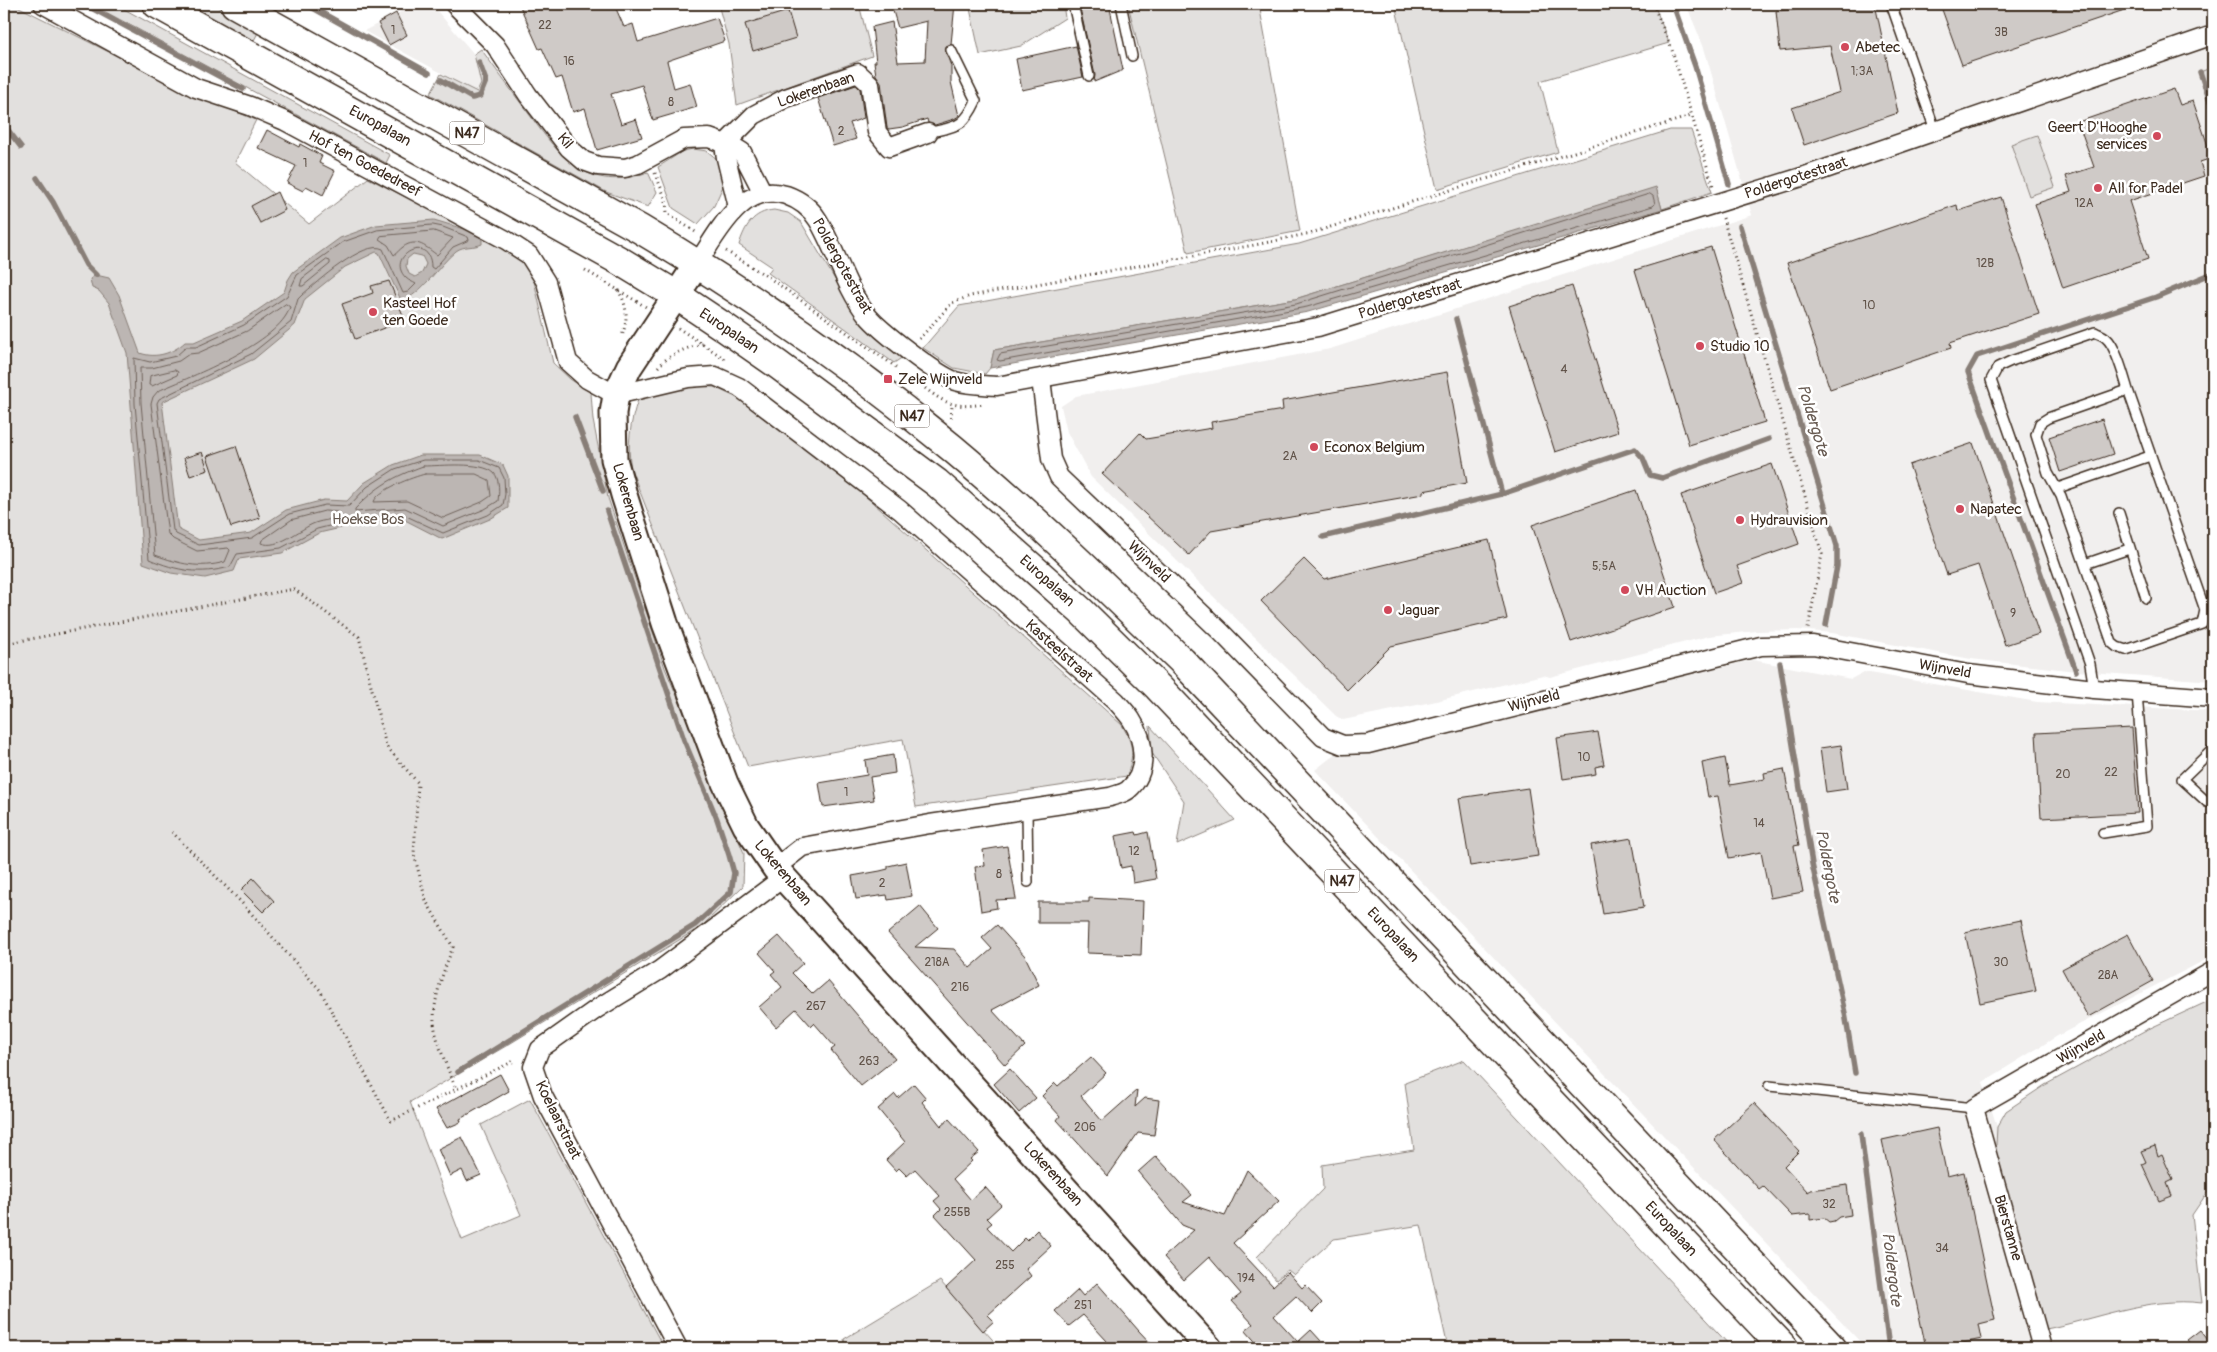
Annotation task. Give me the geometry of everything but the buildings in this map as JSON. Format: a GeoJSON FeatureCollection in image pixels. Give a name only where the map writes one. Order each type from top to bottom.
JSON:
{"type":"FeatureCollection","features":[{"type":"Feature","properties":{"kind":"highway","name":"Europalaan"},"geometry":{"type":"LineString","coordinates":[[157,4],[410,143],[676,295],[777,364],[937,484],[1081,611],[1158,687],[1784,1348]]}},
{"type":"Feature","properties":{"kind":"highway","name":"N47"},"geometry":{"type":"LineString","coordinates":[[235,4],[631,224],[704,253],[815,343],[952,448],[1107,587],[1182,661],[1832,1348]]}},
{"type":"Feature","properties":{"kind":"street","name":"Hof ten Goededreef"},"geometry":{"type":"LineString","coordinates":[[43,4],[196,88],[250,106],[285,121],[506,240],[528,255],[546,282],[568,362],[587,379],[616,394]]}},
{"type":"Feature","properties":{"kind":"street","name":"Kil"},"geometry":{"type":"LineString","coordinates":[[454,4],[495,45],[569,148],[584,161],[598,166],[626,168],[649,159],[684,139],[709,138],[742,152],[763,193]]}},
{"type":"Feature","properties":{"kind":"street","name":"Poldergotestraat"},"geometry":{"type":"LineString","coordinates":[[763,193],[780,193],[794,198],[809,207],[818,221],[856,298],[868,316],[910,351],[936,371],[954,381],[996,386],[1318,327],[1805,176],[2213,35]]}},
{"type":"Feature","properties":{"kind":"street","name":"Lokerenbaan"},"geometry":{"type":"LineString","coordinates":[[724,145],[754,114],[786,98],[858,73],[870,84],[877,132],[889,147],[928,133]]}},
{"type":"Feature","properties":{"kind":"street"},"geometry":{"type":"LineString","coordinates":[[724,145],[738,206]]}},
{"type":"Feature","properties":{"kind":"street"},"geometry":{"type":"LineString","coordinates":[[704,253],[738,206],[763,193]]}},
{"type":"Feature","properties":{"kind":"street","name":"Lokerenbaan"},"geometry":{"type":"LineString","coordinates":[[704,253],[629,367],[616,394],[612,413],[614,459],[624,495],[666,623],[725,783],[746,826],[779,872],[1209,1348]]}},
{"type":"Feature","properties":{"kind":"street","name":"Kasteelstraat"},"geometry":{"type":"LineString","coordinates":[[616,394],[688,378],[715,376],[739,386],[900,510],[1116,701],[1131,719],[1140,739],[1143,754],[1140,773],[1126,792],[1110,797],[930,824],[802,847],[779,872]]}},
{"type":"Feature","properties":{"kind":"street","name":"Wijnveld"},"geometry":{"type":"LineString","coordinates":[[1041,379],[1051,459],[1058,477],[1221,632],[1306,722],[1323,737],[1343,745],[1368,744],[1761,646],[1813,645],[1968,674],[2094,689],[2213,698]]}},
{"type":"Feature","properties":{"kind":"street"},"geometry":{"type":"LineString","coordinates":[[540,1049],[598,1008],[660,970],[779,872]]}},
{"type":"Feature","properties":{"kind":"street","name":"Wijnveld"},"geometry":{"type":"LineString","coordinates":[[1974,1108],[2213,971]]}},
{"type":"Feature","properties":{"kind":"street","name":"Koelaarstraat"},"geometry":{"type":"LineString","coordinates":[[540,1049],[533,1067],[543,1096],[678,1348]]}},
{"type":"Feature","properties":{"kind":"street","name":"Bierstanne"},"geometry":{"type":"LineString","coordinates":[[1974,1108],[2042,1348]]}},
{"type":"Feature","properties":{"kind":"lane"},"geometry":{"type":"LineString","coordinates":[[1073,4],[1089,76]]}},
{"type":"Feature","properties":{"kind":"lane"},"geometry":{"type":"LineString","coordinates":[[1121,4],[1132,56]]}},
{"type":"Feature","properties":{"kind":"lane"},"geometry":{"type":"LineString","coordinates":[[1891,4],[1935,130]]}},
{"type":"Feature","properties":{"kind":"lane"},"geometry":{"type":"LineString","coordinates":[[928,133],[960,125],[970,114],[976,101],[951,50]]}},
{"type":"Feature","properties":{"kind":"lane"},"geometry":{"type":"LineString","coordinates":[[2094,689],[2090,664],[1991,380],[1998,367],[2011,361],[2095,332],[2106,338],[2112,346],[2128,390],[2150,456],[2205,610],[2202,624],[2126,650],[2112,643],[2058,488],[2048,473],[2036,435],[2040,423],[2048,418],[2128,390]]}},
{"type":"Feature","properties":{"kind":"lane"},"geometry":{"type":"LineString","coordinates":[[2058,488],[2150,456]]}},
{"type":"Feature","properties":{"kind":"lane"},"geometry":{"type":"LineString","coordinates":[[2119,513],[2146,598]]}},
{"type":"Feature","properties":{"kind":"lane"},"geometry":{"type":"LineString","coordinates":[[2085,564],[2129,549]]}},
{"type":"Feature","properties":{"kind":"lane"},"geometry":{"type":"LineString","coordinates":[[2102,833],[2147,826],[2137,692]]}},
{"type":"Feature","properties":{"kind":"lane"},"geometry":{"type":"LineString","coordinates":[[2207,802],[2182,779],[2213,748]]}},
{"type":"Feature","properties":{"kind":"lane"},"geometry":{"type":"LineString","coordinates":[[1027,810],[1028,882]]}},
{"type":"Feature","properties":{"kind":"lane"},"geometry":{"type":"LineString","coordinates":[[1769,1086],[1974,1108]]}},
{"type":"Feature","properties":{"kind":"path"},"geometry":{"type":"LineString","coordinates":[[1653,4],[1672,50],[1822,554],[1804,645]]}},
{"type":"Feature","properties":{"kind":"path"},"geometry":{"type":"LineString","coordinates":[[649,159],[666,200],[667,213],[704,253],[768,277],[896,366],[952,302],[970,296],[1260,244],[1311,233],[1691,116]]}},
{"type":"Feature","properties":{"kind":"path"},"geometry":{"type":"LineString","coordinates":[[584,269],[616,288]]}},
{"type":"Feature","properties":{"kind":"path"},"geometry":{"type":"LineString","coordinates":[[4,644],[294,589],[359,637],[386,746],[418,783],[414,854],[426,902],[453,947],[439,984],[434,1020],[444,1060],[456,1088]]}},
{"type":"Feature","properties":{"kind":"path"},"geometry":{"type":"LineString","coordinates":[[172,832],[240,902],[320,990],[391,1121],[540,1049]]}},
{"type":"Feature","properties":{"kind":"shaded area"},"geometry":{"type":"Polygon","coordinates":[[[415,4],[431,4],[474,54],[481,84],[477,92],[364,31],[415,4]]]}},
{"type":"Feature","properties":{"kind":"shaded area"},"geometry":{"type":"Polygon","coordinates":[[[1686,4],[2213,4],[2213,348],[2209,352],[2208,379],[2213,393],[2213,681],[2076,671],[1971,659],[1832,633],[1798,630],[1757,631],[1709,636],[1550,677],[1543,675],[1432,702],[1343,720],[1336,716],[1091,477],[1067,432],[1061,406],[1076,396],[1330,349],[1752,215],[1704,48],[1686,4]]]}},
{"type":"Feature","properties":{"kind":"shaded area"},"geometry":{"type":"Polygon","coordinates":[[[1753,660],[1851,679],[1864,672],[2037,702],[2213,711],[2213,956],[2059,1035],[1983,1082],[1997,1127],[1995,1163],[2046,1348],[1866,1348],[1315,770],[1338,752],[1753,660]]]}},
{"type":"Feature","properties":{"kind":"green space","name":"Hoekse Bos"},"geometry":{"type":"Polygon","coordinates":[[[4,4],[13,4],[189,92],[256,120],[235,162],[309,224],[368,178],[518,254],[531,268],[553,363],[570,379],[591,393],[593,420],[608,498],[665,668],[744,853],[743,886],[702,926],[506,1046],[410,1102],[462,1240],[521,1215],[481,1125],[530,1099],[664,1348],[4,1348],[4,4]]]}},
{"type":"Feature","properties":{"kind":"green space"},"geometry":{"type":"Polygon","coordinates":[[[91,4],[115,4],[390,155],[386,163],[91,4]]]}},
{"type":"Feature","properties":{"kind":"green space"},"geometry":{"type":"Polygon","coordinates":[[[178,4],[214,4],[260,29],[252,44],[178,4]]]}},
{"type":"Feature","properties":{"kind":"green space"},"geometry":{"type":"Polygon","coordinates":[[[718,4],[859,4],[872,56],[737,105],[729,44],[718,4]]]}},
{"type":"Feature","properties":{"kind":"green space"},"geometry":{"type":"Polygon","coordinates":[[[969,4],[1063,4],[1065,18],[1021,46],[980,55],[969,4]]]}},
{"type":"Feature","properties":{"kind":"green space"},"geometry":{"type":"Polygon","coordinates":[[[1128,4],[1259,4],[1300,231],[1188,253],[1128,4]]]}},
{"type":"Feature","properties":{"kind":"green space"},"geometry":{"type":"Polygon","coordinates":[[[1395,4],[1654,4],[1669,43],[1540,81],[1558,152],[1437,189],[1395,4]]]}},
{"type":"Feature","properties":{"kind":"green space"},"geometry":{"type":"Polygon","coordinates":[[[481,49],[553,145],[578,168],[592,175],[609,178],[627,178],[648,172],[657,192],[648,207],[606,192],[430,94],[441,74],[477,92],[481,84],[474,54],[481,49]]]}},
{"type":"Feature","properties":{"kind":"green space"},"geometry":{"type":"Polygon","coordinates":[[[2213,67],[2213,110],[2200,72],[2213,67]]]}},
{"type":"Feature","properties":{"kind":"green space"},"geometry":{"type":"Polygon","coordinates":[[[1670,130],[1691,130],[1712,192],[1662,209],[1656,188],[1295,299],[994,350],[990,368],[985,374],[954,368],[923,348],[959,306],[1299,244],[1670,130]]]}},
{"type":"Feature","properties":{"kind":"green space"},"geometry":{"type":"Polygon","coordinates":[[[2037,135],[2055,187],[2029,196],[2011,144],[2037,135]]]}},
{"type":"Feature","properties":{"kind":"green space"},"geometry":{"type":"Polygon","coordinates":[[[693,149],[707,151],[718,160],[724,184],[714,206],[698,224],[673,208],[658,167],[683,151],[693,149]]]}},
{"type":"Feature","properties":{"kind":"green space"},"geometry":{"type":"Polygon","coordinates":[[[774,210],[788,213],[801,222],[857,317],[903,357],[894,363],[768,273],[772,267],[739,245],[747,226],[755,217],[774,210]]]}},
{"type":"Feature","properties":{"kind":"green space"},"geometry":{"type":"Polygon","coordinates":[[[692,386],[714,387],[742,400],[835,469],[1122,725],[1132,750],[1127,776],[916,807],[903,739],[748,767],[631,469],[629,452],[630,434],[638,400],[663,391],[692,386]]]}},
{"type":"Feature","properties":{"kind":"green space"},"geometry":{"type":"Polygon","coordinates":[[[1150,726],[1235,820],[1177,845],[1184,801],[1152,753],[1150,726]]]}},
{"type":"Feature","properties":{"kind":"green space"},"geometry":{"type":"Polygon","coordinates":[[[2213,999],[2213,1184],[2192,1215],[2202,1303],[2182,1302],[2141,1306],[2041,1330],[1995,1163],[1997,1127],[2006,1111],[2045,1085],[2144,1031],[2213,999]]]}},
{"type":"Feature","properties":{"kind":"green space"},"geometry":{"type":"Polygon","coordinates":[[[1464,1060],[1732,1348],[1448,1348],[1421,1225],[1334,1239],[1294,1275],[1288,1270],[1276,1280],[1257,1257],[1323,1189],[1322,1165],[1414,1150],[1405,1083],[1464,1060]]]}},
{"type":"Feature","properties":{"kind":"green space"},"geometry":{"type":"Polygon","coordinates":[[[940,1281],[1000,1348],[846,1348],[844,1339],[940,1281]]]}},
{"type":"Feature","properties":{"kind":"water"},"geometry":{"type":"Polygon","coordinates":[[[1656,187],[1662,209],[1308,312],[990,368],[994,350],[1295,299],[1656,187]]]}},
{"type":"Feature","properties":{"kind":"water"},"geometry":{"type":"Polygon","coordinates":[[[434,220],[464,229],[482,238],[482,244],[456,251],[426,284],[405,300],[400,298],[379,253],[376,252],[345,267],[305,299],[295,325],[254,359],[162,402],[178,529],[199,540],[251,533],[286,510],[324,500],[347,501],[364,483],[393,465],[421,455],[480,455],[503,465],[508,476],[508,508],[490,519],[442,539],[403,519],[354,525],[319,533],[282,553],[239,559],[234,571],[205,578],[171,573],[143,563],[127,353],[109,303],[99,291],[92,288],[90,279],[96,275],[109,278],[119,295],[140,353],[146,355],[164,354],[185,342],[194,342],[242,321],[284,292],[293,272],[340,238],[376,225],[434,220]],[[413,254],[407,259],[406,266],[409,274],[415,277],[422,273],[426,264],[422,256],[413,254]]]}},
{"type":"Feature","properties":{"kind":"waterway"},"geometry":{"type":"LineString","coordinates":[[84,4],[243,89]]}},
{"type":"Feature","properties":{"kind":"waterway"},"geometry":{"type":"LineString","coordinates":[[306,4],[429,73]]}},
{"type":"Feature","properties":{"kind":"waterway","name":"Poldergote"},"geometry":{"type":"LineString","coordinates":[[1673,4],[1695,66],[1729,184]]}},
{"type":"Feature","properties":{"kind":"waterway"},"geometry":{"type":"LineString","coordinates":[[441,80],[472,98],[480,96],[486,81],[479,62]]}},
{"type":"Feature","properties":{"kind":"waterway"},"geometry":{"type":"LineString","coordinates":[[2200,72],[2213,110]]}},
{"type":"Feature","properties":{"kind":"waterway"},"geometry":{"type":"LineString","coordinates":[[4,125],[21,147]]}},
{"type":"Feature","properties":{"kind":"waterway"},"geometry":{"type":"LineString","coordinates":[[37,178],[53,202],[86,265],[96,275]]}},
{"type":"Feature","properties":{"kind":"waterway","name":"Poldergote"},"geometry":{"type":"LineString","coordinates":[[1740,226],[1837,546],[1837,566],[1826,625]]}},
{"type":"Feature","properties":{"kind":"waterway"},"geometry":{"type":"LineString","coordinates":[[2076,671],[1968,372],[1977,356],[2156,297],[2213,273]]}},
{"type":"Feature","properties":{"kind":"waterway"},"geometry":{"type":"LineString","coordinates":[[1456,319],[1502,494]]}},
{"type":"Feature","properties":{"kind":"waterway"},"geometry":{"type":"LineString","coordinates":[[575,417],[603,491]]}},
{"type":"Feature","properties":{"kind":"waterway"},"geometry":{"type":"LineString","coordinates":[[1323,537],[1502,494],[1635,449],[1643,458],[1650,475],[1662,478],[1769,439]]}},
{"type":"Feature","properties":{"kind":"waterway"},"geometry":{"type":"LineString","coordinates":[[458,1072],[695,925],[731,892],[734,873],[729,855],[717,819],[684,740],[607,511]]}},
{"type":"Feature","properties":{"kind":"waterway","name":"Poldergote"},"geometry":{"type":"LineString","coordinates":[[1780,663],[1812,864],[1845,1013],[1855,1073]]}},
{"type":"Feature","properties":{"kind":"waterway","name":"Poldergote"},"geometry":{"type":"LineString","coordinates":[[1861,1134],[1889,1348]]}},
{"type":"Feature","properties":{"kind":"place","name":"Abetec"},"geometry":{"type":"Point","coordinates":[1845,47]}},
{"type":"Feature","properties":{"kind":"place","name":"Geert D'Hooghe services"},"geometry":{"type":"Point","coordinates":[2157,136]}},
{"type":"Feature","properties":{"kind":"place","name":"All for Padel"},"geometry":{"type":"Point","coordinates":[2098,188]}},
{"type":"Feature","properties":{"kind":"place","name":"Kasteel Hof ten Goede"},"geometry":{"type":"Point","coordinates":[373,312]}},
{"type":"Feature","properties":{"kind":"place","name":"Studio 10"},"geometry":{"type":"Point","coordinates":[1700,346]}},
{"type":"Feature","properties":{"kind":"place","name":"Zele Wijnveld"},"geometry":{"type":"Point","coordinates":[888,379]}},
{"type":"Feature","properties":{"kind":"place","name":"Econox Belgium"},"geometry":{"type":"Point","coordinates":[1314,447]}},
{"type":"Feature","properties":{"kind":"place","name":"Napatec"},"geometry":{"type":"Point","coordinates":[1960,509]}},
{"type":"Feature","properties":{"kind":"place","name":"Hydrauvision"},"geometry":{"type":"Point","coordinates":[1740,520]}},
{"type":"Feature","properties":{"kind":"place","name":"VH Auction"},"geometry":{"type":"Point","coordinates":[1625,590]}},
{"type":"Feature","properties":{"kind":"place","name":"Jaguar"},"geometry":{"type":"Point","coordinates":[1388,610]}}]}
